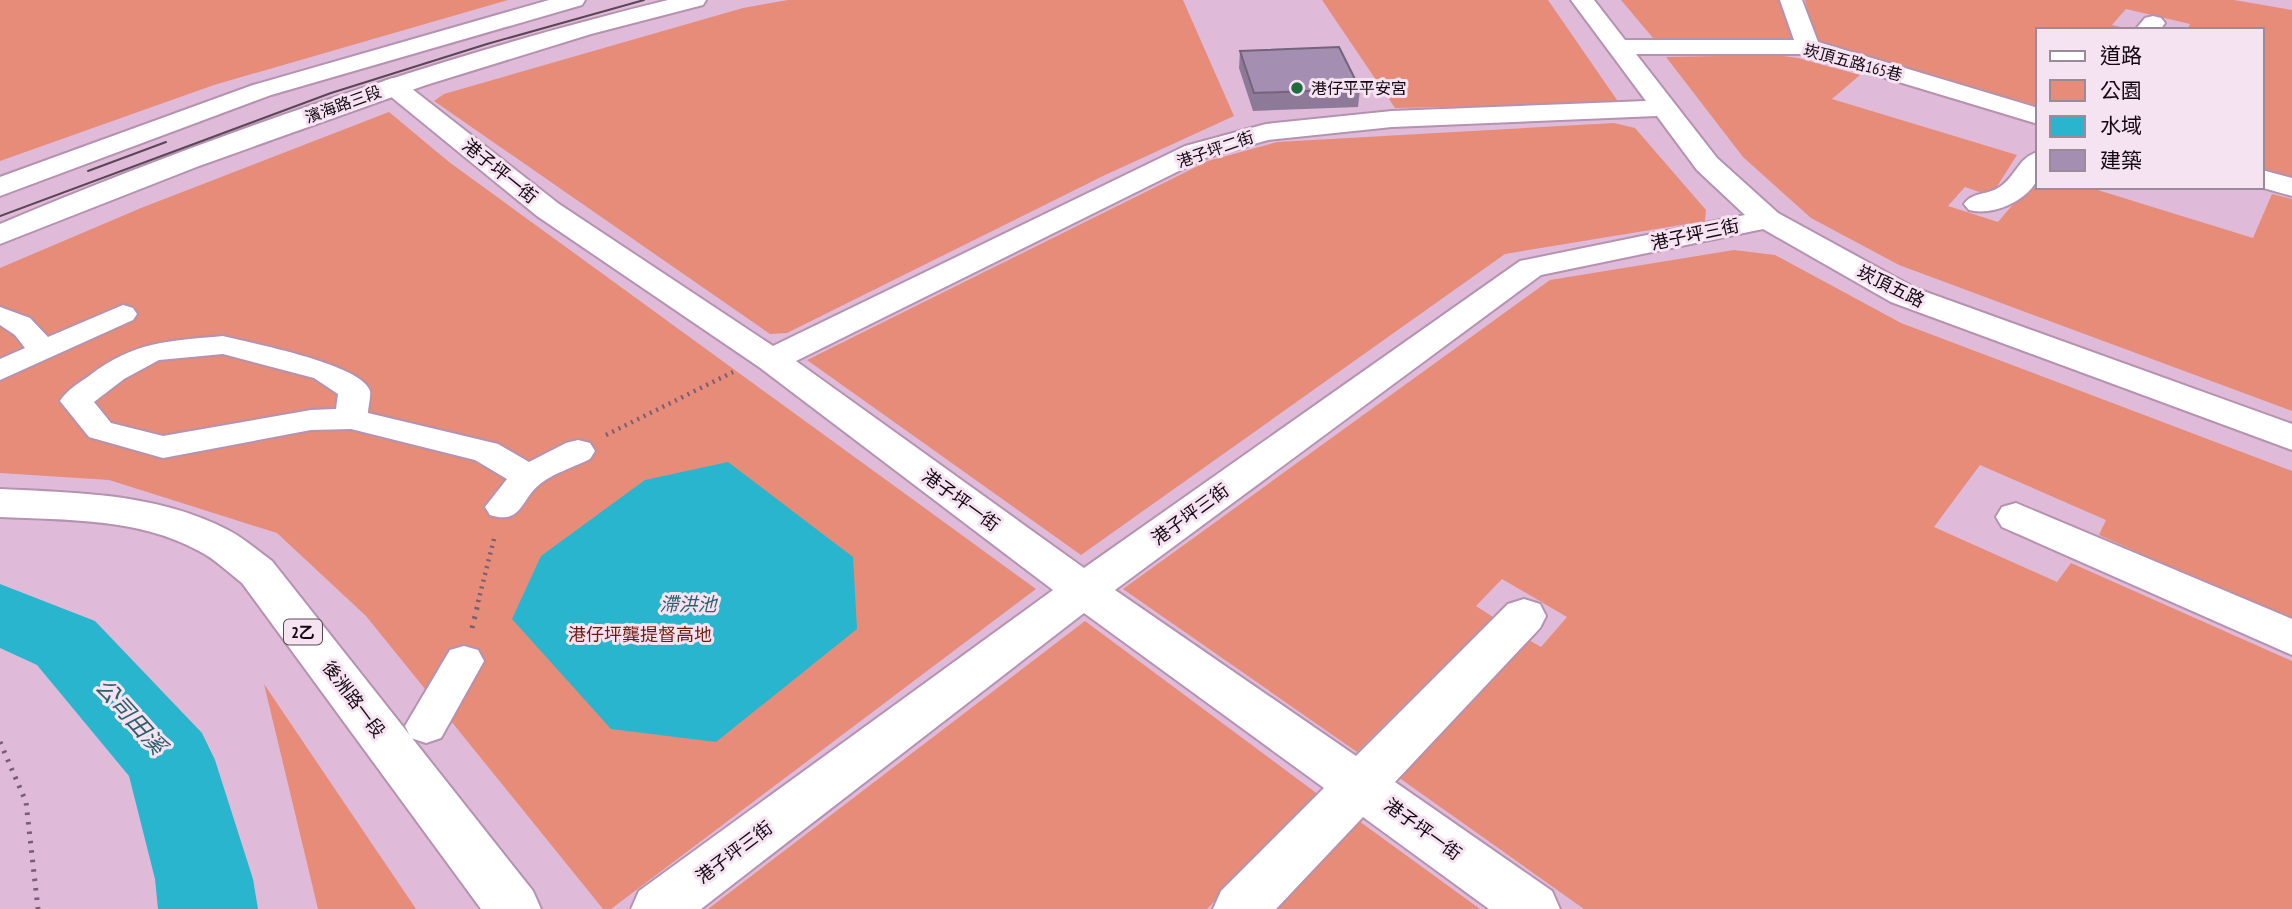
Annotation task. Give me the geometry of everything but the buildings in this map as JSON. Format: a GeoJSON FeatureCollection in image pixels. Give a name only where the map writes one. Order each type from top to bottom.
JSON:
{"type":"FeatureCollection","features":[{"type":"Feature","properties":{"kind":"street","name":"濱海路三段"},"geometry":{"type":"LineString","coordinates":[[0,187],[262,90],[574,0]]}},
{"type":"Feature","properties":{"kind":"street","name":"濱海路三段"},"geometry":{"type":"LineString","coordinates":[[0,235],[78,201],[393,86],[594,24],[695,0]]}},
{"type":"Feature","properties":{"kind":"street","name":"崁頂五路"},"geometry":{"type":"LineString","coordinates":[[1582,0],[1707,164],[1767,219],[1903,295],[2292,438]]}},
{"type":"Feature","properties":{"kind":"street"},"geometry":{"type":"LineString","coordinates":[[1791,0],[1808,47]]}},
{"type":"Feature","properties":{"kind":"street","name":"崁頂五路165巷"},"geometry":{"type":"LineString","coordinates":[[1620,47],[1808,47],[2036,115]]}},
{"type":"Feature","properties":{"kind":"street","name":"港子坪一街"},"geometry":{"type":"LineString","coordinates":[[393,86],[548,210],[755,365],[1084,590],[1534,909]]}},
{"type":"Feature","properties":{"kind":"street","name":"港子坪二街"},"geometry":{"type":"LineString","coordinates":[[755,365],[1195,152],[1266,132],[1392,119],[1662,108]]}},
{"type":"Feature","properties":{"kind":"street"},"geometry":{"type":"LineString","coordinates":[[1979,204],[2010,194],[2036,162]]}},
{"type":"Feature","properties":{"kind":"street"},"geometry":{"type":"LineString","coordinates":[[2264,180],[2292,187]]}},
{"type":"Feature","properties":{"kind":"street","name":"港子坪三街"},"geometry":{"type":"LineString","coordinates":[[658,909],[1084,590],[1531,268],[1767,219]]}},
{"type":"Feature","properties":{"kind":"street"},"geometry":{"type":"LineString","coordinates":[[0,371],[123,314]]}},
{"type":"Feature","properties":{"kind":"street"},"geometry":{"type":"LineString","coordinates":[[0,316],[13,319],[34,336],[42,352]]}},
{"type":"Feature","properties":{"kind":"street"},"geometry":{"type":"LineString","coordinates":[[120,348],[152,352],[223,345],[325,371],[354,391],[351,419]]}},
{"type":"Feature","properties":{"kind":"street"},"geometry":{"type":"LineString","coordinates":[[152,352],[113,372],[75,401],[100,430],[163,447],[311,420],[351,419],[486,452],[528,476]]}},
{"type":"Feature","properties":{"kind":"street"},"geometry":{"type":"LineString","coordinates":[[502,507],[528,476],[578,451]]}},
{"type":"Feature","properties":{"kind":"street","name":"後洲路一段"},"geometry":{"type":"LineString","coordinates":[[0,503],[147,515],[212,540],[257,572],[514,909]]}},
{"type":"Feature","properties":{"kind":"street"},"geometry":{"type":"LineString","coordinates":[[2016,517],[2292,638]]}},
{"type":"Feature","properties":{"kind":"street"},"geometry":{"type":"LineString","coordinates":[[1240,909],[1524,616]]}},
{"type":"Feature","properties":{"kind":"street"},"geometry":{"type":"LineString","coordinates":[[426,726],[464,661]]}},
{"type":"Feature","properties":{"kind":"path"},"geometry":{"type":"LineString","coordinates":[[629,422],[755,365]]}},
{"type":"Feature","properties":{"kind":"path"},"geometry":{"type":"LineString","coordinates":[[464,661],[502,507]]}},
{"type":"Feature","properties":{"kind":"path"},"geometry":{"type":"LineString","coordinates":[[0,742],[26,802],[38,909]]}},
{"type":"Feature","properties":{"kind":"green space"},"geometry":{"type":"Polygon","coordinates":[[[0,0],[508,0],[214,85],[0,161],[0,0]]]}},
{"type":"Feature","properties":{"kind":"green space"},"geometry":{"type":"Polygon","coordinates":[[[788,0],[1183,0],[1234,116],[1103,176],[787,333],[770,334],[434,101],[444,94],[743,8],[788,0]]]}},
{"type":"Feature","properties":{"kind":"green space"},"geometry":{"type":"Polygon","coordinates":[[[1322,0],[1548,0],[1617,100],[1608,104],[1395,108],[1322,0]]]}},
{"type":"Feature","properties":{"kind":"green space"},"geometry":{"type":"Polygon","coordinates":[[[1621,0],[1779,0],[1792,39],[1653,38],[1621,0]]]}},
{"type":"Feature","properties":{"kind":"green space"},"geometry":{"type":"Polygon","coordinates":[[[1805,0],[2234,0],[2292,10],[2292,177],[2264,169],[2264,28],[2188,28],[2190,24],[2126,9],[2112,25],[2125,28],[2036,28],[2036,105],[1815,43],[1805,0]]]}},
{"type":"Feature","properties":{"kind":"green space"},"geometry":{"type":"Polygon","coordinates":[[[1777,55],[1860,75],[1832,99],[2017,155],[1991,196],[1965,187],[1948,206],[1998,222],[2036,177],[2036,189],[2094,189],[2253,238],[2272,194],[2292,199],[2292,411],[1899,265],[1811,218],[1743,157],[1666,57],[1777,55]]]}},
{"type":"Feature","properties":{"kind":"green space","name":"港仔坪龔提督高地"},"geometry":{"type":"Polygon","coordinates":[[[389,112],[449,162],[1036,589],[611,909],[603,909],[366,616],[277,533],[109,480],[0,473],[0,268],[141,208],[389,112]]]}},
{"type":"Feature","properties":{"kind":"green space"},"geometry":{"type":"Polygon","coordinates":[[[1614,123],[1635,128],[1706,210],[1705,221],[1505,254],[1081,555],[807,360],[1208,161],[1277,142],[1614,123]]]}},
{"type":"Feature","properties":{"kind":"green space"},"geometry":{"type":"Polygon","coordinates":[[[1734,250],[1775,255],[1901,323],[2292,471],[2292,621],[2099,535],[2106,520],[1980,465],[1934,527],[2057,582],[2071,563],[2292,661],[2292,909],[1584,909],[1398,777],[1527,639],[1541,647],[1567,617],[1502,579],[1476,606],[1493,617],[1357,752],[1123,589],[1550,280],[1734,250]]]}},
{"type":"Feature","properties":{"kind":"green space"},"geometry":{"type":"Polygon","coordinates":[[[1085,621],[1319,795],[1207,909],[708,909],[1085,621]]]}},
{"type":"Feature","properties":{"kind":"green space"},"geometry":{"type":"Polygon","coordinates":[[[264,684],[416,909],[318,909],[264,684]]]}},
{"type":"Feature","properties":{"kind":"green space"},"geometry":{"type":"Polygon","coordinates":[[[1359,821],[1480,909],[1275,909],[1359,821]]]}},
{"type":"Feature","properties":{"kind":"water","name":"滯洪池"},"geometry":{"type":"Polygon","coordinates":[[[728,462],[853,557],[857,629],[716,742],[611,729],[512,619],[541,556],[645,480],[728,462]]]}},
{"type":"Feature","properties":{"kind":"waterway","name":"公司田溪"},"geometry":{"type":"LineString","coordinates":[[0,614],[66,643],[170,760],[204,879],[208,909]]}},
{"type":"Feature","properties":{"kind":"tram line"},"geometry":{"type":"LineString","coordinates":[[0,216],[331,93],[487,44],[644,0]]}},
{"type":"Feature","properties":{"kind":"tram line"},"geometry":{"type":"LineString","coordinates":[[88,171],[166,142]]}},
{"type":"Feature","properties":{"kind":"place","name":"港仔平平安宮"},"geometry":{"type":"Point","coordinates":[1297,88]}}]}
